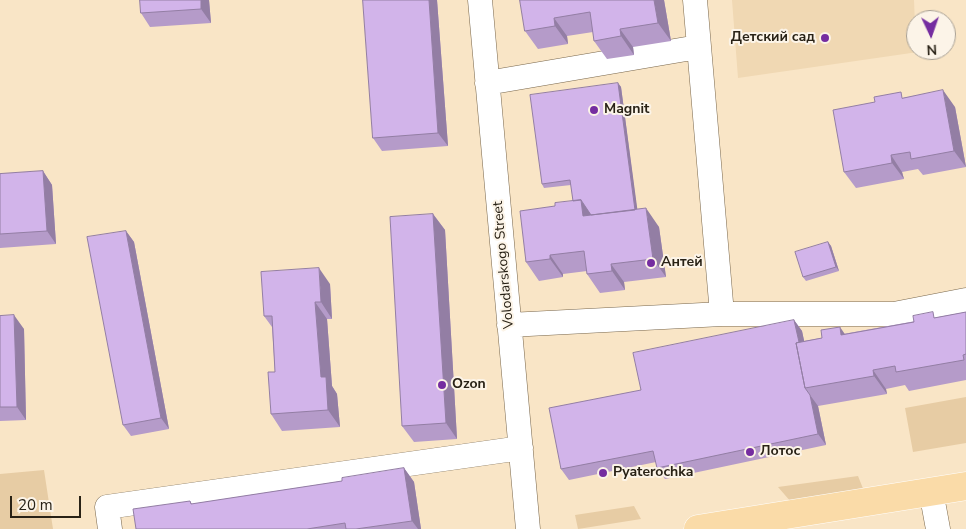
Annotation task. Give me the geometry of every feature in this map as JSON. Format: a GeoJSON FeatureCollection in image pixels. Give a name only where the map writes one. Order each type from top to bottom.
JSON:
{"type":"FeatureCollection","features":[{"type":"Feature","properties":{"kind":"main road"},"geometry":{"type":"LineString","coordinates":[[698,529],[966,486]]}},
{"type":"Feature","properties":{"kind":"street","name":"Volodarskogo Street"},"geometry":{"type":"LineString","coordinates":[[480,0],[528,529]]}},
{"type":"Feature","properties":{"kind":"street"},"geometry":{"type":"LineString","coordinates":[[695,0],[722,314]]}},
{"type":"Feature","properties":{"kind":"street"},"geometry":{"type":"LineString","coordinates":[[488,84],[698,47]]}},
{"type":"Feature","properties":{"kind":"street"},"geometry":{"type":"LineString","coordinates":[[509,325],[722,314],[894,314],[966,300]]}},
{"type":"Feature","properties":{"kind":"street"},"geometry":{"type":"LineString","coordinates":[[110,529],[107,507],[520,448]]}},
{"type":"Feature","properties":{"kind":"street"},"geometry":{"type":"LineString","coordinates":[[931,491],[938,529]]}},
{"type":"Feature","properties":{"kind":"shaded area","name":"Детский сад"},"geometry":{"type":"Polygon","coordinates":[[[732,0],[914,0],[914,10],[906,10],[906,54],[738,78],[732,0]]]}},
{"type":"Feature","properties":{"kind":"shaded area"},"geometry":{"type":"Polygon","coordinates":[[[966,397],[966,443],[913,452],[905,408],[966,397]]]}},
{"type":"Feature","properties":{"kind":"shaded area"},"geometry":{"type":"Polygon","coordinates":[[[44,470],[53,529],[0,529],[0,474],[44,470]]]}},
{"type":"Feature","properties":{"kind":"shaded area"},"geometry":{"type":"Polygon","coordinates":[[[858,476],[864,491],[791,502],[778,487],[858,476]]]}},
{"type":"Feature","properties":{"kind":"shaded area"},"geometry":{"type":"Polygon","coordinates":[[[634,506],[641,519],[578,529],[575,515],[634,506]]]}},
{"type":"Feature","properties":{"kind":"building"},"geometry":{"type":"Polygon","coordinates":[[[140,0],[201,0],[201,9],[141,13],[140,0]]]}},
{"type":"Feature","properties":{"kind":"building"},"geometry":{"type":"Polygon","coordinates":[[[363,0],[429,0],[438,133],[373,138],[363,0]]]}},
{"type":"Feature","properties":{"kind":"building"},"geometry":{"type":"Polygon","coordinates":[[[520,0],[654,0],[658,23],[620,29],[621,36],[594,41],[590,12],[554,18],[555,26],[525,31],[520,0]]]}},
{"type":"Feature","properties":{"kind":"building"},"geometry":{"type":"Polygon","coordinates":[[[618,83],[635,210],[591,215],[581,200],[573,201],[570,180],[542,184],[530,95],[618,83]]]}},
{"type":"Feature","properties":{"kind":"building"},"geometry":{"type":"Polygon","coordinates":[[[943,90],[954,151],[911,159],[910,152],[891,155],[892,163],[844,172],[833,110],[875,102],[874,97],[901,92],[902,98],[943,90]]]}},
{"type":"Feature","properties":{"kind":"building"},"geometry":{"type":"Polygon","coordinates":[[[43,171],[47,231],[0,234],[0,174],[43,171]]]}},
{"type":"Feature","properties":{"kind":"building"},"geometry":{"type":"Polygon","coordinates":[[[581,200],[583,216],[646,208],[653,259],[611,264],[612,271],[587,274],[584,251],[550,255],[550,259],[526,262],[520,211],[555,206],[555,203],[581,200]]]}},
{"type":"Feature","properties":{"kind":"building"},"geometry":{"type":"Polygon","coordinates":[[[433,214],[446,423],[402,426],[390,217],[433,214]]]}},
{"type":"Feature","properties":{"kind":"building"},"geometry":{"type":"Polygon","coordinates":[[[126,231],[161,418],[123,425],[87,237],[126,231]]]}},
{"type":"Feature","properties":{"kind":"building"},"geometry":{"type":"Polygon","coordinates":[[[828,242],[836,267],[803,277],[795,252],[828,242]]]}},
{"type":"Feature","properties":{"kind":"building"},"geometry":{"type":"Polygon","coordinates":[[[319,268],[321,302],[315,302],[321,377],[326,377],[328,410],[271,414],[268,372],[275,372],[272,316],[264,316],[261,272],[319,268]]]}},
{"type":"Feature","properties":{"kind":"building"},"geometry":{"type":"Polygon","coordinates":[[[933,312],[934,318],[966,312],[966,354],[963,355],[964,360],[896,372],[895,366],[873,370],[874,376],[805,388],[796,343],[822,338],[821,330],[840,327],[841,335],[914,322],[913,316],[933,312]]]}},
{"type":"Feature","properties":{"kind":"building"},"geometry":{"type":"Polygon","coordinates":[[[14,315],[17,407],[0,407],[0,316],[14,315]]]}},
{"type":"Feature","properties":{"kind":"building"},"geometry":{"type":"Polygon","coordinates":[[[794,320],[799,342],[796,343],[805,388],[810,395],[818,434],[657,468],[653,451],[561,469],[549,408],[641,390],[633,353],[794,320]]]}},
{"type":"Feature","properties":{"kind":"building"},"geometry":{"type":"Polygon","coordinates":[[[404,468],[412,521],[356,529],[346,529],[345,523],[307,529],[136,529],[133,509],[190,501],[191,504],[342,481],[342,478],[404,468]]]}},
{"type":"Feature","properties":{"kind":"place","name":"Детский сад"},"geometry":{"type":"Point","coordinates":[825,38]}},
{"type":"Feature","properties":{"kind":"place","name":"Magnit"},"geometry":{"type":"Point","coordinates":[594,110]}},
{"type":"Feature","properties":{"kind":"place","name":"Антей"},"geometry":{"type":"Point","coordinates":[651,263]}},
{"type":"Feature","properties":{"kind":"place","name":"Ozon"},"geometry":{"type":"Point","coordinates":[442,385]}},
{"type":"Feature","properties":{"kind":"place","name":"Лотос"},"geometry":{"type":"Point","coordinates":[750,452]}},
{"type":"Feature","properties":{"kind":"place","name":"Pyaterochka"},"geometry":{"type":"Point","coordinates":[603,473]}}]}
